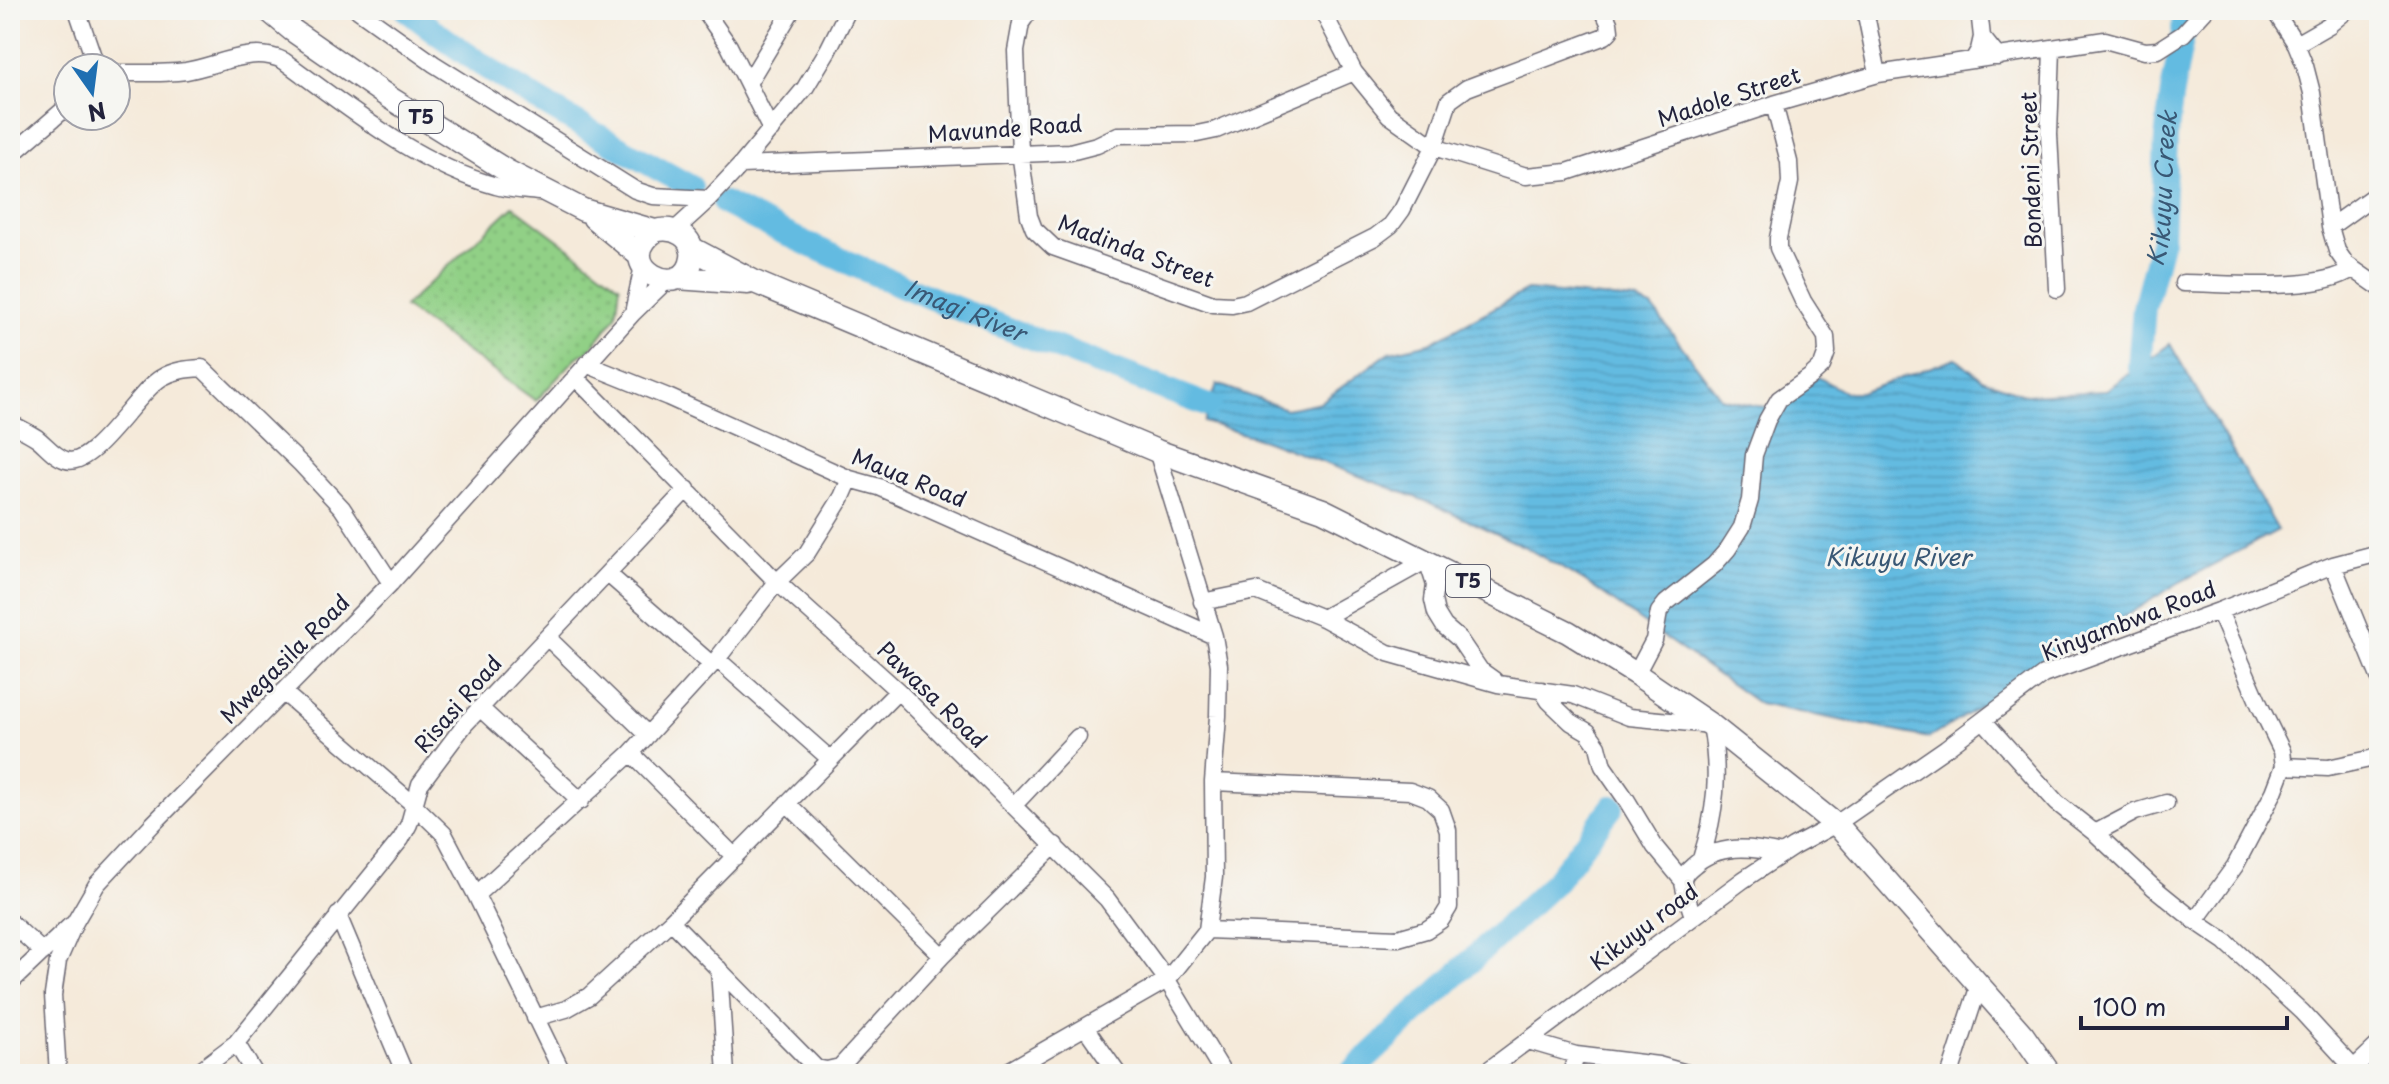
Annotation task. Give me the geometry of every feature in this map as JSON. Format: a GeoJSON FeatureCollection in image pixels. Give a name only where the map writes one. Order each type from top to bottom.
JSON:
{"type":"FeatureCollection","features":[{"type":"Feature","properties":{"kind":"highway","name":"T5"},"geometry":{"type":"LineString","coordinates":[[268,10],[390,98],[507,171],[583,210],[678,238],[757,283],[1157,451],[1323,510],[1568,632],[1711,725],[1836,824],[2023,1035],[2050,1074]]}},
{"type":"Feature","properties":{"kind":"highway","name":"T5"},"geometry":{"type":"LineString","coordinates":[[583,210],[657,279],[757,283]]}},
{"type":"Feature","properties":{"kind":"highway"},"geometry":{"type":"LineString","coordinates":[[641,261],[641,246],[647,237],[678,238],[690,265],[672,279]]}},
{"type":"Feature","properties":{"kind":"street"},"geometry":{"type":"LineString","coordinates":[[77,10],[91,52]]}},
{"type":"Feature","properties":{"kind":"street"},"geometry":{"type":"LineString","coordinates":[[358,10],[434,64],[635,190],[669,198],[709,199]]}},
{"type":"Feature","properties":{"kind":"street"},"geometry":{"type":"LineString","coordinates":[[704,10],[729,46],[771,130]]}},
{"type":"Feature","properties":{"kind":"street"},"geometry":{"type":"LineString","coordinates":[[748,83],[792,10]]}},
{"type":"Feature","properties":{"kind":"street"},"geometry":{"type":"LineString","coordinates":[[678,238],[805,88],[848,10]]}},
{"type":"Feature","properties":{"kind":"street","name":"Madinda Street"},"geometry":{"type":"LineString","coordinates":[[1030,10],[1021,23],[1016,51],[1020,152],[1029,216],[1034,229],[1053,247],[1213,304],[1232,305],[1246,302],[1375,237],[1391,225],[1434,147],[1449,101],[1458,93],[1605,36],[1610,31],[1603,10]]}},
{"type":"Feature","properties":{"kind":"street","name":"Madole Street"},"geometry":{"type":"LineString","coordinates":[[1322,10],[1354,72],[1389,115],[1434,147],[1526,176],[1567,172],[1774,104],[1878,74],[2109,40],[2145,51],[2158,50],[2183,34],[2205,10]]}},
{"type":"Feature","properties":{"kind":"street"},"geometry":{"type":"LineString","coordinates":[[1865,10],[1878,74]]}},
{"type":"Feature","properties":{"kind":"street"},"geometry":{"type":"LineString","coordinates":[[1973,60],[1982,37],[1979,10]]}},
{"type":"Feature","properties":{"kind":"street"},"geometry":{"type":"LineString","coordinates":[[2274,10],[2296,44],[2305,66],[2312,93],[2330,227],[2337,251],[2352,269],[2379,287]]}},
{"type":"Feature","properties":{"kind":"street"},"geometry":{"type":"LineString","coordinates":[[2296,44],[2329,25],[2347,10]]}},
{"type":"Feature","properties":{"kind":"street"},"geometry":{"type":"LineString","coordinates":[[1982,37],[1998,57]]}},
{"type":"Feature","properties":{"kind":"street","name":"Bondeni Street"},"geometry":{"type":"LineString","coordinates":[[2052,49],[2049,134],[2057,289]]}},
{"type":"Feature","properties":{"kind":"street"},"geometry":{"type":"LineString","coordinates":[[132,73],[181,71],[207,67],[237,57],[274,56],[399,143],[468,177],[499,188],[549,193]]}},
{"type":"Feature","properties":{"kind":"street","name":"Mavunde Road"},"geometry":{"type":"LineString","coordinates":[[741,165],[1070,152],[1097,145],[1118,135],[1197,134],[1216,130],[1354,72]]}},
{"type":"Feature","properties":{"kind":"street"},"geometry":{"type":"LineString","coordinates":[[1636,674],[1654,640],[1659,612],[1714,565],[1742,527],[1750,500],[1754,455],[1779,399],[1822,366],[1827,352],[1826,337],[1803,301],[1778,248],[1790,182],[1789,162],[1774,104]]}},
{"type":"Feature","properties":{"kind":"street"},"geometry":{"type":"LineString","coordinates":[[10,156],[52,120]]}},
{"type":"Feature","properties":{"kind":"street"},"geometry":{"type":"LineString","coordinates":[[2330,227],[2379,192]]}},
{"type":"Feature","properties":{"kind":"street"},"geometry":{"type":"LineString","coordinates":[[633,313],[641,261]]}},
{"type":"Feature","properties":{"kind":"street"},"geometry":{"type":"LineString","coordinates":[[2183,283],[2300,285],[2339,278],[2352,269]]}},
{"type":"Feature","properties":{"kind":"street","name":"Mwegasila Road"},"geometry":{"type":"LineString","coordinates":[[58,1074],[53,995],[58,961],[75,922],[97,884],[391,583],[580,370],[633,313],[672,279]]}},
{"type":"Feature","properties":{"kind":"street"},"geometry":{"type":"LineString","coordinates":[[10,423],[35,437],[63,459],[71,462],[80,460],[94,449],[151,385],[178,370],[202,368],[342,508],[391,583]]}},
{"type":"Feature","properties":{"kind":"street","name":"Maua Road"},"geometry":{"type":"LineString","coordinates":[[580,370],[668,397],[1214,636]]}},
{"type":"Feature","properties":{"kind":"street","name":"Pawasa Road"},"geometry":{"type":"LineString","coordinates":[[580,370],[687,489],[777,582],[898,691],[1107,899],[1167,980],[1224,1074]]}},
{"type":"Feature","properties":{"kind":"street"},"geometry":{"type":"LineString","coordinates":[[1003,1074],[1167,980],[1207,930],[1214,877],[1213,782],[1219,678],[1214,636],[1157,451]]}},
{"type":"Feature","properties":{"kind":"street"},"geometry":{"type":"LineString","coordinates":[[476,895],[631,753],[714,662],[777,582],[807,553],[850,479]]}},
{"type":"Feature","properties":{"kind":"street","name":"Risasi Road"},"geometry":{"type":"LineString","coordinates":[[195,1074],[236,1043],[401,839],[409,824],[420,784],[480,708],[687,489]]}},
{"type":"Feature","properties":{"kind":"street","name":"Kinyambwa Road"},"geometry":{"type":"LineString","coordinates":[[1836,824],[2043,675],[2219,611],[2333,565],[2379,553]]}},
{"type":"Feature","properties":{"kind":"street"},"geometry":{"type":"LineString","coordinates":[[1323,618],[1427,560],[1435,585],[1433,600],[1436,613],[1480,670],[1498,684]]}},
{"type":"Feature","properties":{"kind":"street"},"geometry":{"type":"LineString","coordinates":[[2333,565],[2379,677]]}},
{"type":"Feature","properties":{"kind":"street"},"geometry":{"type":"LineString","coordinates":[[608,574],[830,759]]}},
{"type":"Feature","properties":{"kind":"street"},"geometry":{"type":"LineString","coordinates":[[1202,602],[1256,591],[1323,618],[1388,653],[1498,684],[1573,695],[1629,717],[1711,725],[1716,774],[1715,803],[1701,859]]}},
{"type":"Feature","properties":{"kind":"street"},"geometry":{"type":"LineString","coordinates":[[2195,921],[2241,855],[2280,780],[2284,766],[2282,751],[2219,611]]}},
{"type":"Feature","properties":{"kind":"street"},"geometry":{"type":"LineString","coordinates":[[547,637],[648,735]]}},
{"type":"Feature","properties":{"kind":"street"},"geometry":{"type":"LineString","coordinates":[[1542,690],[1549,701],[1571,722],[1588,732],[1598,746],[1603,766],[1655,847],[1683,881],[1693,917]]}},
{"type":"Feature","properties":{"kind":"street"},"geometry":{"type":"LineString","coordinates":[[535,1018],[566,1009],[589,996],[671,921],[898,691]]}},
{"type":"Feature","properties":{"kind":"street"},"geometry":{"type":"LineString","coordinates":[[283,692],[444,834],[563,1074]]}},
{"type":"Feature","properties":{"kind":"street"},"geometry":{"type":"LineString","coordinates":[[480,708],[581,801]]}},
{"type":"Feature","properties":{"kind":"street"},"geometry":{"type":"LineString","coordinates":[[1983,720],[2057,803],[2095,833],[2153,887],[2226,942],[2280,992],[2356,1071],[2379,1044]]}},
{"type":"Feature","properties":{"kind":"street"},"geometry":{"type":"LineString","coordinates":[[1014,805],[1078,737]]}},
{"type":"Feature","properties":{"kind":"street"},"geometry":{"type":"LineString","coordinates":[[631,753],[735,857]]}},
{"type":"Feature","properties":{"kind":"street"},"geometry":{"type":"LineString","coordinates":[[2284,766],[2328,768],[2379,757]]}},
{"type":"Feature","properties":{"kind":"street"},"geometry":{"type":"LineString","coordinates":[[1207,930],[1398,938],[1426,930],[1441,920],[1449,907],[1448,830],[1441,810],[1428,798],[1410,791],[1213,782]]}},
{"type":"Feature","properties":{"kind":"street"},"geometry":{"type":"LineString","coordinates":[[787,803],[942,956]]}},
{"type":"Feature","properties":{"kind":"street"},"geometry":{"type":"LineString","coordinates":[[2095,833],[2135,812],[2166,803]]}},
{"type":"Feature","properties":{"kind":"street","name":"Kikuyu road"},"geometry":{"type":"LineString","coordinates":[[1483,1074],[1693,917],[1782,854],[1836,824]]}},
{"type":"Feature","properties":{"kind":"street"},"geometry":{"type":"LineString","coordinates":[[671,921],[816,1068],[827,1070],[840,1067],[942,956],[1055,845]]}},
{"type":"Feature","properties":{"kind":"street"},"geometry":{"type":"LineString","coordinates":[[1683,881],[1685,873],[1701,859],[1731,848],[1782,854]]}},
{"type":"Feature","properties":{"kind":"street"},"geometry":{"type":"LineString","coordinates":[[338,915],[405,1074]]}},
{"type":"Feature","properties":{"kind":"street"},"geometry":{"type":"LineString","coordinates":[[10,922],[43,952]]}},
{"type":"Feature","properties":{"kind":"street"},"geometry":{"type":"LineString","coordinates":[[10,983],[75,922]]}},
{"type":"Feature","properties":{"kind":"street"},"geometry":{"type":"LineString","coordinates":[[719,969],[726,1074]]}},
{"type":"Feature","properties":{"kind":"street"},"geometry":{"type":"LineString","coordinates":[[1950,1074],[1979,985]]}},
{"type":"Feature","properties":{"kind":"street"},"geometry":{"type":"LineString","coordinates":[[1085,1027],[1118,1074]]}},
{"type":"Feature","properties":{"kind":"street"},"geometry":{"type":"LineString","coordinates":[[1528,1041],[1576,1055],[1658,1065],[1690,1074]]}},
{"type":"Feature","properties":{"kind":"street"},"geometry":{"type":"LineString","coordinates":[[236,1043],[255,1074]]}},
{"type":"Feature","properties":{"kind":"street"},"geometry":{"type":"LineString","coordinates":[[1571,1074],[1576,1055]]}},
{"type":"Feature","properties":{"kind":"green space"},"geometry":{"type":"Polygon","coordinates":[[[513,206],[620,286],[616,316],[589,351],[577,357],[536,401],[404,307],[513,206]]]}},
{"type":"Feature","properties":{"kind":"water","name":"Kikuyu River"},"geometry":{"type":"Polygon","coordinates":[[[1527,290],[1634,300],[1652,307],[1721,398],[1778,408],[1818,377],[1844,392],[1863,392],[1956,358],[1982,379],[2026,395],[2105,391],[2170,344],[2278,530],[2180,582],[1929,738],[1759,704],[1584,581],[1523,546],[1428,502],[1264,440],[1204,422],[1217,384],[1286,409],[1321,402],[1390,352],[1430,343],[1527,290]]]}},
{"type":"Feature","properties":{"kind":"waterway","name":"Imagi River"},"geometry":{"type":"LineString","coordinates":[[407,10],[510,83],[691,187]]}},
{"type":"Feature","properties":{"kind":"waterway","name":"Kikuyu Creek"},"geometry":{"type":"LineString","coordinates":[[2139,366],[2144,308],[2162,239],[2166,138],[2184,10]]}},
{"type":"Feature","properties":{"kind":"waterway","name":"Imagi River"},"geometry":{"type":"LineString","coordinates":[[724,203],[903,286],[1209,406]]}},
{"type":"Feature","properties":{"kind":"waterway","name":"Kikuyu River"},"geometry":{"type":"LineString","coordinates":[[1350,1074],[1555,882],[1612,807]]}}]}
